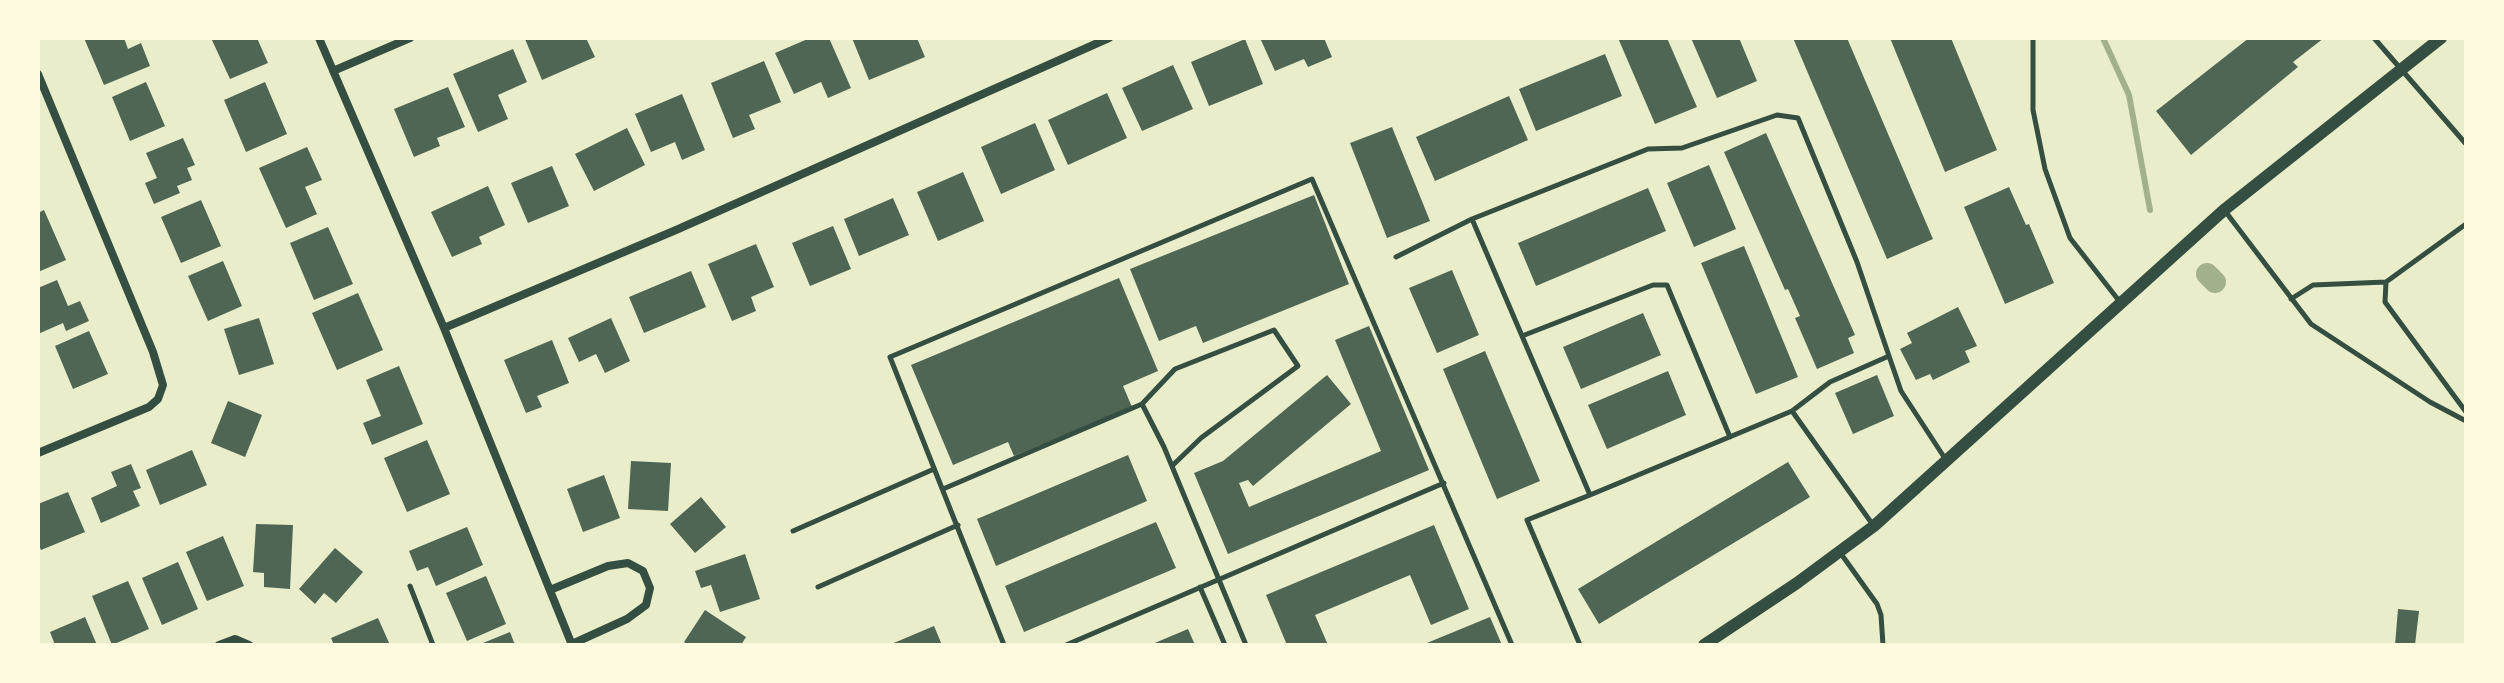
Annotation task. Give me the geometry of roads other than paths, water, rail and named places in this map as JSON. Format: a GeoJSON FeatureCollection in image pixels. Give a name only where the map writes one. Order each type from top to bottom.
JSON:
{"type":"FeatureCollection","features":[{"type":"Feature","properties":{"kind":"main road"},"geometry":{"type":"LineString","coordinates":[[1704,645],[1874,526],[2224,210],[2441,38]]}},
{"type":"Feature","properties":{"kind":"street"},"geometry":{"type":"LineString","coordinates":[[319,38],[444,328],[572,645],[627,619],[646,605],[650,588],[643,571],[628,563],[608,566],[550,590]]}},
{"type":"Feature","properties":{"kind":"street"},"geometry":{"type":"LineString","coordinates":[[333,71],[410,38]]}},
{"type":"Feature","properties":{"kind":"street"},"geometry":{"type":"LineString","coordinates":[[444,328],[676,230],[1109,38]]}},
{"type":"Feature","properties":{"kind":"street"},"geometry":{"type":"LineString","coordinates":[[38,74],[153,352],[163,385],[158,399],[149,407],[38,453]]}},
{"type":"Feature","properties":{"kind":"street"},"geometry":{"type":"LineString","coordinates":[[219,645],[235,639],[249,645]]}},
{"type":"Feature","properties":{"kind":"lane"},"geometry":{"type":"LineString","coordinates":[[2033,38],[2033,110],[2045,169],[2070,238],[2121,303]]}},
{"type":"Feature","properties":{"kind":"lane"},"geometry":{"type":"LineString","coordinates":[[2374,38],[2466,144]]}},
{"type":"Feature","properties":{"kind":"lane"},"geometry":{"type":"LineString","coordinates":[[1396,257],[1472,219],[1648,149],[1682,148],[1777,115],[1798,118],[1857,262],[1901,391],[1947,460]]}},
{"type":"Feature","properties":{"kind":"lane"},"geometry":{"type":"LineString","coordinates":[[1004,645],[890,357],[1312,179],[1512,645]]}},
{"type":"Feature","properties":{"kind":"lane"},"geometry":{"type":"LineString","coordinates":[[2224,210],[2311,324],[2430,402],[2466,421]]}},
{"type":"Feature","properties":{"kind":"lane"},"geometry":{"type":"LineString","coordinates":[[1472,219],[1590,495]]}},
{"type":"Feature","properties":{"kind":"lane"},"geometry":{"type":"LineString","coordinates":[[2291,299],[2313,285],[2386,282],[2466,224]]}},
{"type":"Feature","properties":{"kind":"lane"},"geometry":{"type":"LineString","coordinates":[[2386,282],[2385,302],[2466,412]]}},
{"type":"Feature","properties":{"kind":"lane"},"geometry":{"type":"LineString","coordinates":[[1522,336],[1653,285],[1667,285],[1730,437]]}},
{"type":"Feature","properties":{"kind":"lane"},"geometry":{"type":"LineString","coordinates":[[943,489],[1142,404],[1175,369],[1274,330],[1298,366],[1201,438],[1172,466]]}},
{"type":"Feature","properties":{"kind":"lane"},"geometry":{"type":"LineString","coordinates":[[1580,645],[1527,520],[1792,411],[1830,382],[1889,356]]}},
{"type":"Feature","properties":{"kind":"lane"},"geometry":{"type":"LineString","coordinates":[[1142,404],[1172,466],[1246,645]]}},
{"type":"Feature","properties":{"kind":"lane"},"geometry":{"type":"LineString","coordinates":[[1792,411],[1874,526]]}},
{"type":"Feature","properties":{"kind":"lane"},"geometry":{"type":"LineString","coordinates":[[793,531],[934,469]]}},
{"type":"Feature","properties":{"kind":"lane"},"geometry":{"type":"LineString","coordinates":[[1066,645],[1444,483]]}},
{"type":"Feature","properties":{"kind":"lane"},"geometry":{"type":"LineString","coordinates":[[818,587],[958,525]]}},
{"type":"Feature","properties":{"kind":"lane"},"geometry":{"type":"LineString","coordinates":[[1839,551],[1877,604],[1883,645]]}},
{"type":"Feature","properties":{"kind":"lane"},"geometry":{"type":"LineString","coordinates":[[410,586],[433,645]]}},
{"type":"Feature","properties":{"kind":"lane"},"geometry":{"type":"LineString","coordinates":[[1200,587],[1225,645]]}},
{"type":"Feature","properties":{"kind":"waterway"},"geometry":{"type":"LineString","coordinates":[[2103,38],[2129,95],[2150,210]]}},
{"type":"Feature","properties":{"kind":"waterway"},"geometry":{"type":"LineString","coordinates":[[2207,274],[2215,282]]}}]}
